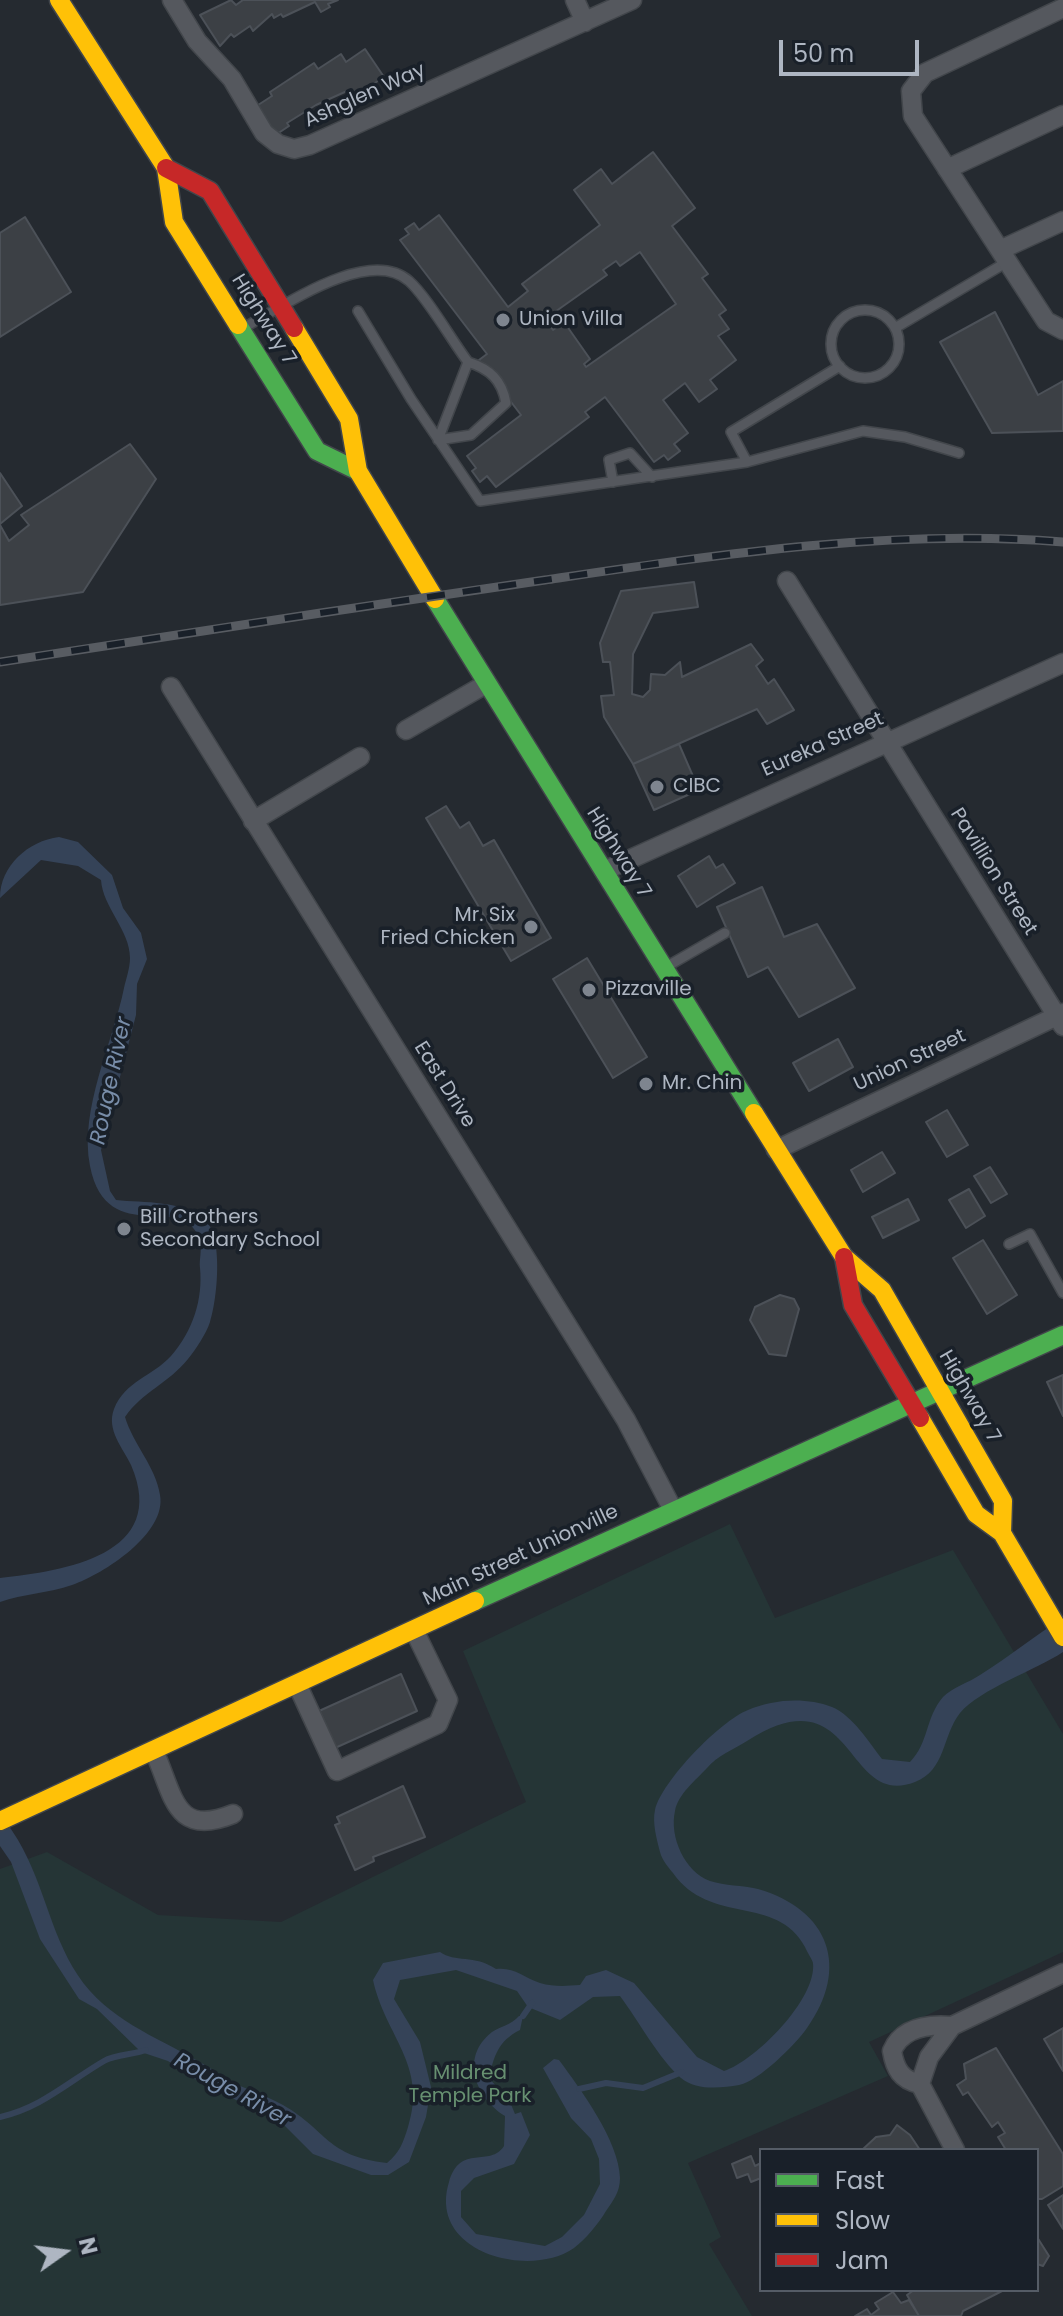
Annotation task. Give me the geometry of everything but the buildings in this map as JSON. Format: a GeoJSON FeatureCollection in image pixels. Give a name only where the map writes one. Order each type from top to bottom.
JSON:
{"type":"FeatureCollection","features":[{"type":"Feature","properties":{"kind":"main road","name":"Highway 7"},"geometry":{"type":"LineString","coordinates":[[59,0],[166,168],[174,222],[317,451],[358,471]]}},
{"type":"Feature","properties":{"kind":"main road","name":"Highway 7"},"geometry":{"type":"LineString","coordinates":[[166,168],[210,191],[349,419],[358,471],[486,684],[844,1257],[882,1290],[1003,1501],[1002,1533]]}},
{"type":"Feature","properties":{"kind":"main road","name":"Highway 7"},"geometry":{"type":"LineString","coordinates":[[844,1257],[853,1305],[976,1514],[1002,1533],[1063,1637]]}},
{"type":"Feature","properties":{"kind":"main road","name":"Main Street Unionville"},"geometry":{"type":"LineString","coordinates":[[0,1821],[673,1510],[1063,1335]]}},
{"type":"Feature","properties":{"kind":"street","name":"Ashglen Way"},"geometry":{"type":"LineString","coordinates":[[172,0],[197,41],[232,79],[264,133],[278,144],[294,149],[310,145],[632,0]]}},
{"type":"Feature","properties":{"kind":"street"},"geometry":{"type":"LineString","coordinates":[[575,0],[585,22]]}},
{"type":"Feature","properties":{"kind":"street"},"geometry":{"type":"LineString","coordinates":[[1063,8],[925,73],[911,91],[913,116],[1046,321],[1063,330]]}},
{"type":"Feature","properties":{"kind":"street"},"geometry":{"type":"LineString","coordinates":[[947,169],[1063,115]]}},
{"type":"Feature","properties":{"kind":"street"},"geometry":{"type":"LineString","coordinates":[[1004,256],[1063,221]]}},
{"type":"Feature","properties":{"kind":"street","name":"Pavillion Street"},"geometry":{"type":"LineString","coordinates":[[787,581],[1061,1019]]}},
{"type":"Feature","properties":{"kind":"street","name":"Eureka Street"},"geometry":{"type":"LineString","coordinates":[[604,871],[887,740],[1063,663]]}},
{"type":"Feature","properties":{"kind":"street"},"geometry":{"type":"LineString","coordinates":[[406,730],[486,684]]}},
{"type":"Feature","properties":{"kind":"street","name":"East Drive"},"geometry":{"type":"LineString","coordinates":[[171,687],[589,1359],[626,1420],[673,1510]]}},
{"type":"Feature","properties":{"kind":"street"},"geometry":{"type":"LineString","coordinates":[[253,821],[360,757]]}},
{"type":"Feature","properties":{"kind":"street","name":"Union Street"},"geometry":{"type":"LineString","coordinates":[[776,1150],[1061,1019]]}},
{"type":"Feature","properties":{"kind":"street"},"geometry":{"type":"LineString","coordinates":[[297,1684],[337,1771],[438,1724],[444,1715],[448,1700],[414,1630]]}},
{"type":"Feature","properties":{"kind":"street"},"geometry":{"type":"LineString","coordinates":[[154,1751],[178,1805],[188,1819],[202,1823],[233,1814]]}},
{"type":"Feature","properties":{"kind":"street"},"geometry":{"type":"LineString","coordinates":[[920,2084],[907,2081],[898,2072],[892,2051],[896,2040],[922,2028],[952,2026],[1063,1973]]}},
{"type":"Feature","properties":{"kind":"street"},"geometry":{"type":"LineString","coordinates":[[952,2026],[929,2057],[920,2084],[954,2148]]}},
{"type":"Feature","properties":{"kind":"lane"},"geometry":{"type":"LineString","coordinates":[[895,328],[1004,256]]}},
{"type":"Feature","properties":{"kind":"lane"},"geometry":{"type":"LineString","coordinates":[[243,328],[354,272],[383,268],[409,281],[468,362],[488,368],[504,391],[506,403],[471,435],[438,440]]}},
{"type":"Feature","properties":{"kind":"lane"},"geometry":{"type":"LineString","coordinates":[[358,311],[480,501],[747,462],[863,431],[905,437],[959,453]]}},
{"type":"Feature","properties":{"kind":"lane"},"geometry":{"type":"LineString","coordinates":[[855,311],[878,312],[895,328],[899,349],[889,369],[869,378],[858,377],[840,366],[831,346],[837,325],[845,317],[855,311]]}},
{"type":"Feature","properties":{"kind":"lane"},"geometry":{"type":"LineString","coordinates":[[438,440],[468,362]]}},
{"type":"Feature","properties":{"kind":"lane"},"geometry":{"type":"LineString","coordinates":[[747,462],[731,432],[840,366]]}},
{"type":"Feature","properties":{"kind":"lane"},"geometry":{"type":"LineString","coordinates":[[613,482],[609,460],[630,453],[652,477]]}},
{"type":"Feature","properties":{"kind":"lane"},"geometry":{"type":"LineString","coordinates":[[663,969],[725,933]]}},
{"type":"Feature","properties":{"kind":"lane"},"geometry":{"type":"LineString","coordinates":[[1009,1244],[1030,1234],[1063,1293]]}},
{"type":"Feature","properties":{"kind":"green space","name":"Mildred Temple Park"},"geometry":{"type":"Polygon","coordinates":[[[730,1524],[775,1618],[953,1550],[1063,1734],[1063,1952],[869,2042],[888,2076],[688,2163],[721,2237],[709,2244],[752,2316],[0,2316],[0,1869],[47,1852],[158,1915],[281,1922],[526,1802],[463,1651],[730,1524]]]}},
{"type":"Feature","properties":{"kind":"water","name":"Rouge River"},"geometry":{"type":"Polygon","coordinates":[[[59,837],[78,842],[112,875],[123,908],[141,933],[147,959],[137,984],[136,1015],[101,1150],[110,1191],[116,1200],[175,1206],[205,1220],[215,1240],[217,1285],[210,1322],[194,1351],[173,1375],[139,1401],[125,1417],[158,1485],[160,1509],[154,1524],[131,1550],[85,1580],[0,1602],[0,1578],[53,1570],[104,1553],[124,1538],[136,1520],[139,1495],[131,1465],[114,1431],[114,1409],[132,1385],[164,1363],[179,1346],[191,1325],[200,1291],[201,1246],[193,1227],[181,1219],[129,1213],[113,1206],[99,1192],[90,1166],[88,1144],[93,1099],[130,958],[126,938],[106,900],[101,880],[78,866],[41,860],[0,898],[5,876],[18,857],[37,844],[59,837]]]}},
{"type":"Feature","properties":{"kind":"water"},"geometry":{"type":"Polygon","coordinates":[[[1063,1618],[1063,1652],[969,1704],[954,1722],[933,1769],[915,1782],[892,1785],[874,1778],[829,1731],[809,1722],[783,1724],[726,1753],[711,1764],[680,1799],[675,1811],[674,1832],[686,1862],[693,1870],[710,1881],[758,1889],[783,1899],[802,1911],[816,1926],[826,1944],[828,1984],[820,2006],[802,2035],[766,2070],[739,2085],[709,2088],[687,2082],[665,2061],[620,1996],[593,1997],[560,2020],[528,2007],[517,1991],[456,1970],[400,1980],[394,1999],[420,2042],[431,2087],[426,2117],[409,2162],[388,2175],[371,2175],[313,2154],[283,2124],[195,2079],[168,2061],[141,2052],[97,2009],[79,1999],[40,1939],[11,1862],[0,1846],[0,1813],[32,1867],[68,1958],[90,1991],[103,2004],[226,2080],[283,2105],[351,2155],[387,2163],[403,2143],[413,2105],[413,2086],[409,2068],[373,1980],[383,1963],[440,1952],[488,1964],[496,1969],[514,1971],[540,1983],[560,1986],[580,1985],[586,1976],[606,1970],[634,1983],[697,2057],[724,2071],[737,2065],[767,2042],[795,2010],[812,1978],[813,1963],[793,1931],[778,1921],[705,1899],[688,1889],[669,1868],[660,1852],[654,1820],[660,1798],[669,1784],[694,1753],[736,1716],[758,1706],[779,1702],[812,1702],[832,1707],[853,1723],[882,1759],[910,1762],[921,1747],[933,1713],[943,1697],[1063,1618]]]}},
{"type":"Feature","properties":{"kind":"water"},"geometry":{"type":"Polygon","coordinates":[[[523,2016],[520,2030],[498,2050],[489,2078],[510,2102],[515,2114],[521,2112],[530,2135],[514,2164],[474,2178],[461,2191],[461,2217],[476,2234],[545,2246],[562,2237],[584,2215],[600,2184],[599,2159],[591,2139],[571,2118],[543,2068],[554,2059],[559,2060],[578,2086],[606,2132],[620,2178],[614,2200],[583,2241],[555,2257],[533,2261],[487,2253],[467,2242],[453,2227],[446,2206],[449,2182],[460,2163],[491,2155],[504,2146],[505,2116],[479,2088],[474,2065],[482,2042],[492,2032],[523,2016]]]}},
{"type":"Feature","properties":{"kind":"waterway","name":"Rouge River"},"geometry":{"type":"LineString","coordinates":[[523,2016],[532,2003]]}},
{"type":"Feature","properties":{"kind":"waterway"},"geometry":{"type":"LineString","coordinates":[[0,2117],[41,2101],[109,2059],[146,2050]]}},
{"type":"Feature","properties":{"kind":"waterway"},"geometry":{"type":"LineString","coordinates":[[579,2089],[606,2083],[643,2088],[682,2072]]}},
{"type":"Feature","properties":{"kind":"railway"},"geometry":{"type":"LineString","coordinates":[[0,662],[738,553],[868,541],[998,539],[1063,542]]}},
{"type":"Feature","properties":{"kind":"traffic: fast"},"geometry":{"type":"LineString","coordinates":[[238,325],[317,451],[358,471]]}},
{"type":"Feature","properties":{"kind":"traffic: fast"},"geometry":{"type":"LineString","coordinates":[[435,599],[754,1113]]}},
{"type":"Feature","properties":{"kind":"traffic: fast"},"geometry":{"type":"LineString","coordinates":[[475,1601],[1063,1335]]}},
{"type":"Feature","properties":{"kind":"traffic: slow"},"geometry":{"type":"LineString","coordinates":[[59,0],[166,168],[174,222],[238,325]]}},
{"type":"Feature","properties":{"kind":"traffic: slow"},"geometry":{"type":"LineString","coordinates":[[294,328],[349,419],[358,471],[435,599]]}},
{"type":"Feature","properties":{"kind":"traffic: slow"},"geometry":{"type":"LineString","coordinates":[[754,1113],[844,1257],[882,1290],[1003,1501],[1002,1533]]}},
{"type":"Feature","properties":{"kind":"traffic: slow"},"geometry":{"type":"LineString","coordinates":[[920,1418],[976,1514],[1002,1533],[1063,1637]]}},
{"type":"Feature","properties":{"kind":"traffic: slow"},"geometry":{"type":"LineString","coordinates":[[0,1821],[475,1601]]}},
{"type":"Feature","properties":{"kind":"traffic: jam"},"geometry":{"type":"LineString","coordinates":[[166,168],[210,191],[294,328]]}},
{"type":"Feature","properties":{"kind":"traffic: jam"},"geometry":{"type":"LineString","coordinates":[[844,1257],[853,1305],[920,1418]]}},
{"type":"Feature","properties":{"kind":"place","name":"Union Villa"},"geometry":{"type":"Point","coordinates":[503,320]}},
{"type":"Feature","properties":{"kind":"place","name":"CIBC"},"geometry":{"type":"Point","coordinates":[657,787]}},
{"type":"Feature","properties":{"kind":"place","name":"Mr. Six Fried Chicken"},"geometry":{"type":"Point","coordinates":[531,927]}},
{"type":"Feature","properties":{"kind":"place","name":"Pizzaville"},"geometry":{"type":"Point","coordinates":[589,990]}},
{"type":"Feature","properties":{"kind":"place","name":"Mr. Chin"},"geometry":{"type":"Point","coordinates":[646,1084]}},
{"type":"Feature","properties":{"kind":"place","name":"Bill Crothers Secondary School"},"geometry":{"type":"Point","coordinates":[124,1229]}}]}
